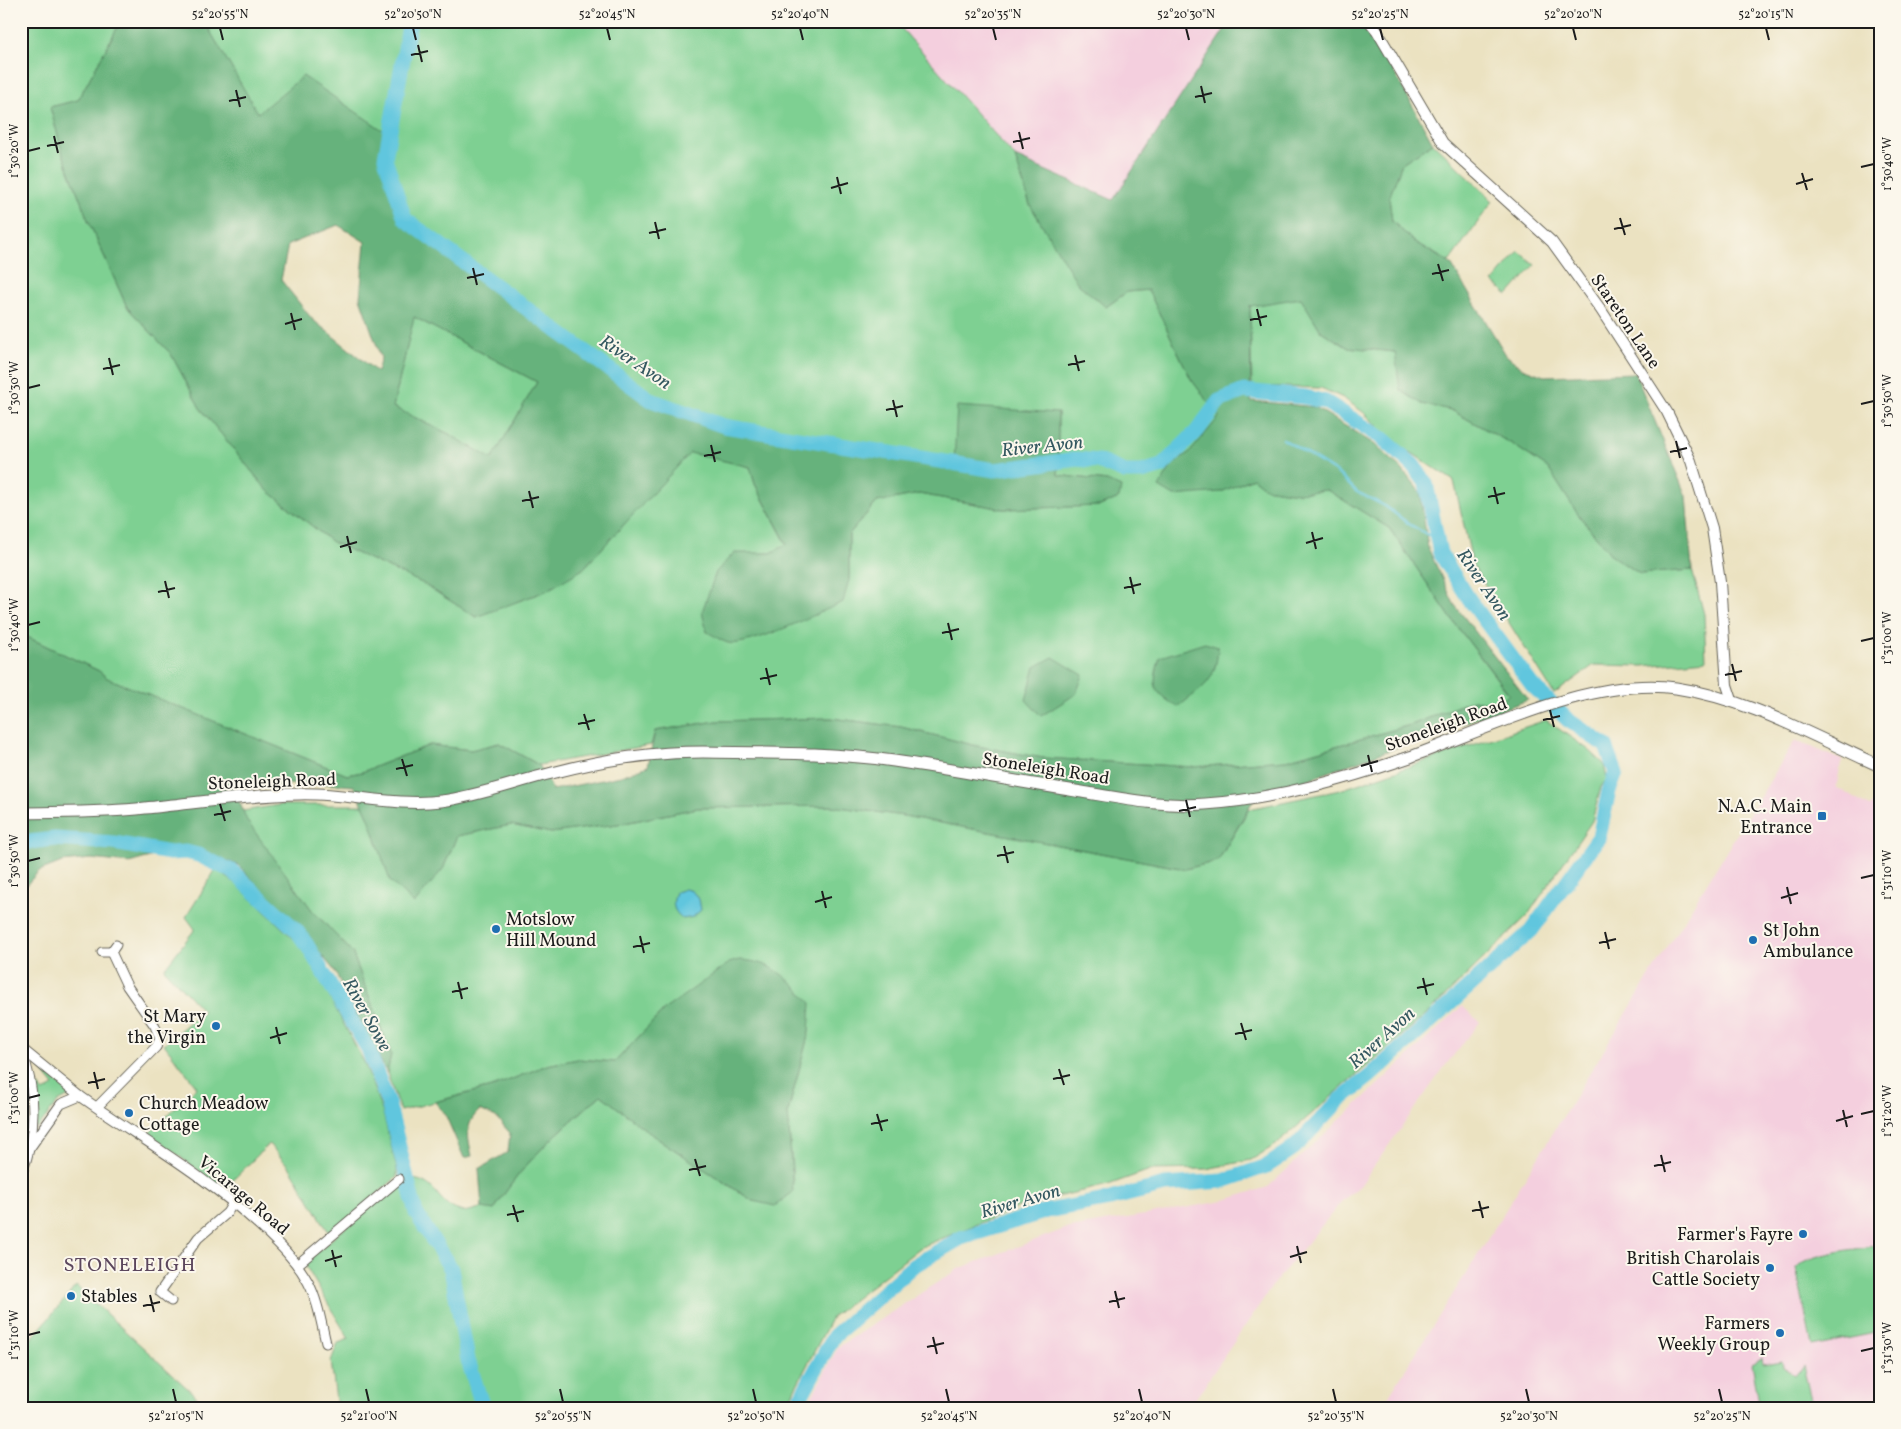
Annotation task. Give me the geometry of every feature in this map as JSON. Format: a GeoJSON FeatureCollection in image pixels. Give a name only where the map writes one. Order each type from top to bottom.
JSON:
{"type":"FeatureCollection","features":[{"type":"Feature","properties":{"kind":"main road","name":"Stoneleigh Road"},"geometry":{"type":"LineString","coordinates":[[21,813],[120,810],[302,793],[433,802],[458,798],[591,764],[640,756],[699,752],[834,754],[893,761],[1154,804],[1202,804],[1254,800],[1302,790],[1404,758],[1508,720],[1591,694],[1639,687],[1670,687],[1732,700],[1802,728],[1880,766]]}},
{"type":"Feature","properties":{"kind":"street","name":"Stareton Lane"},"geometry":{"type":"LineString","coordinates":[[1369,21],[1377,31],[1443,143],[1500,197],[1541,230],[1601,310],[1667,412],[1691,462],[1703,495],[1718,562],[1727,685],[1732,700]]}},
{"type":"Feature","properties":{"kind":"street"},"geometry":{"type":"LineString","coordinates":[[97,1107],[156,1047],[160,1039],[155,1026],[127,986],[110,950]]}},
{"type":"Feature","properties":{"kind":"street"},"geometry":{"type":"LineString","coordinates":[[21,1049],[32,1089],[33,1119],[29,1148],[21,1175]]}},
{"type":"Feature","properties":{"kind":"street","name":"Vicarage Road"},"geometry":{"type":"LineString","coordinates":[[21,1049],[80,1096],[200,1177],[233,1203],[280,1245],[308,1282],[316,1302],[326,1343]]}},
{"type":"Feature","properties":{"kind":"street"},"geometry":{"type":"LineString","coordinates":[[29,1148],[61,1104],[80,1096]]}},
{"type":"Feature","properties":{"kind":"street"},"geometry":{"type":"LineString","coordinates":[[297,1265],[399,1179]]}},
{"type":"Feature","properties":{"kind":"street"},"geometry":{"type":"LineString","coordinates":[[171,1301],[160,1292],[198,1238],[227,1213],[233,1203]]}},
{"type":"Feature","properties":{"kind":"shaded area"},"geometry":{"type":"Polygon","coordinates":[[[895,21],[1230,21],[1113,200],[1015,157],[895,21]]]}},
{"type":"Feature","properties":{"kind":"shaded area"},"geometry":{"type":"Polygon","coordinates":[[[1795,740],[1842,760],[1836,787],[1870,807],[1880,799],[1880,1408],[1381,1408],[1479,1253],[1795,740]]]}},
{"type":"Feature","properties":{"kind":"shaded area"},"geometry":{"type":"Polygon","coordinates":[[[1462,1006],[1480,1022],[1445,1066],[1360,1186],[1342,1201],[1273,1285],[1189,1408],[806,1408],[838,1347],[958,1269],[1065,1229],[1218,1202],[1268,1187],[1462,1006]]]}},
{"type":"Feature","properties":{"kind":"green space"},"geometry":{"type":"Polygon","coordinates":[[[21,21],[121,21],[78,100],[50,107],[63,154],[88,220],[127,307],[171,354],[200,408],[267,490],[332,542],[422,583],[476,617],[583,569],[690,452],[750,467],[755,484],[787,545],[771,553],[734,554],[849,580],[849,534],[877,502],[919,494],[1004,509],[1100,506],[1119,498],[1107,481],[1058,475],[1058,413],[954,464],[724,426],[651,400],[405,219],[385,158],[258,114],[204,21],[895,21],[1015,157],[1030,205],[1106,307],[1127,292],[1148,290],[1191,379],[1220,417],[1191,451],[1173,464],[1221,492],[1253,478],[1265,488],[1297,493],[1327,490],[1389,528],[1453,621],[1509,695],[1498,704],[1473,700],[1414,724],[1286,760],[1193,767],[1043,758],[977,746],[901,727],[831,718],[717,721],[655,731],[651,745],[539,765],[499,743],[471,750],[430,745],[362,772],[347,775],[107,678],[99,671],[21,634],[21,21]]]}},
{"type":"Feature","properties":{"kind":"green space"},"geometry":{"type":"Polygon","coordinates":[[[121,21],[204,21],[258,113],[303,76],[390,135],[385,158],[405,219],[651,400],[724,426],[954,464],[957,406],[1058,413],[1058,475],[1107,481],[1121,487],[1119,498],[1100,506],[1004,509],[919,494],[877,502],[849,534],[849,580],[843,602],[767,635],[738,643],[728,643],[707,632],[702,612],[716,572],[734,553],[771,553],[787,544],[755,484],[750,467],[690,453],[583,569],[546,591],[476,617],[422,583],[332,542],[267,490],[200,408],[171,354],[127,307],[88,220],[63,154],[50,107],[78,100],[121,21]],[[338,225],[288,245],[281,280],[312,319],[377,372],[381,358],[360,298],[365,242],[338,225]],[[414,317],[393,407],[449,434],[492,459],[537,382],[414,317]]]}},
{"type":"Feature","properties":{"kind":"green space"},"geometry":{"type":"Polygon","coordinates":[[[1230,21],[1327,21],[1329,24],[1332,21],[1361,21],[1373,34],[1433,143],[1402,163],[1389,198],[1392,221],[1413,241],[1451,264],[1506,355],[1522,368],[1544,376],[1635,373],[1686,496],[1692,570],[1640,574],[1612,556],[1577,513],[1548,468],[1512,444],[1451,410],[1422,404],[1400,390],[1395,352],[1347,347],[1321,331],[1301,298],[1250,306],[1251,401],[1315,407],[1374,444],[1401,468],[1420,492],[1428,548],[1454,604],[1528,700],[1254,799],[1218,861],[1185,869],[904,816],[832,806],[697,808],[625,823],[551,833],[511,825],[457,836],[443,869],[414,904],[390,881],[369,818],[354,786],[315,783],[234,788],[247,821],[312,910],[352,952],[391,1054],[387,1073],[334,970],[299,928],[238,865],[188,846],[129,863],[91,859],[62,862],[39,871],[21,891],[21,634],[99,671],[107,678],[347,775],[362,772],[430,745],[471,750],[499,743],[539,765],[553,790],[621,776],[648,766],[655,731],[717,721],[831,718],[901,727],[977,746],[1043,758],[1193,767],[1286,760],[1414,724],[1473,700],[1498,704],[1509,694],[1453,621],[1389,528],[1327,490],[1297,493],[1265,488],[1253,478],[1221,492],[1174,496],[1159,487],[1172,465],[1191,451],[1219,417],[1191,379],[1148,290],[1127,292],[1106,307],[1078,284],[1030,205],[1015,157],[1113,200],[1230,21]]]}},
{"type":"Feature","properties":{"kind":"green space"},"geometry":{"type":"Polygon","coordinates":[[[1433,143],[1493,201],[1449,262],[1413,241],[1392,221],[1389,198],[1402,163],[1433,143]]]}},
{"type":"Feature","properties":{"kind":"green space"},"geometry":{"type":"Polygon","coordinates":[[[1519,251],[1535,265],[1508,295],[1493,282],[1519,251]]]}},
{"type":"Feature","properties":{"kind":"green space"},"geometry":{"type":"Polygon","coordinates":[[[1301,297],[1321,331],[1347,347],[1395,352],[1422,404],[1451,410],[1512,444],[1548,468],[1577,513],[1612,556],[1640,574],[1692,570],[1704,614],[1706,660],[1643,666],[1594,665],[1554,694],[1473,566],[1454,481],[1392,440],[1363,412],[1343,398],[1321,388],[1252,386],[1250,306],[1301,297]]]}},
{"type":"Feature","properties":{"kind":"green space"},"geometry":{"type":"Polygon","coordinates":[[[414,317],[537,382],[492,460],[449,434],[393,407],[414,317]]]}},
{"type":"Feature","properties":{"kind":"green space"},"geometry":{"type":"Polygon","coordinates":[[[1205,643],[1218,647],[1215,669],[1207,683],[1178,707],[1163,697],[1156,687],[1155,681],[1160,657],[1205,643]]]}},
{"type":"Feature","properties":{"kind":"green space"},"geometry":{"type":"Polygon","coordinates":[[[1053,657],[1083,675],[1076,694],[1041,716],[1026,700],[1035,667],[1053,657]]]}},
{"type":"Feature","properties":{"kind":"green space"},"geometry":{"type":"Polygon","coordinates":[[[1546,720],[1589,750],[1604,764],[1607,779],[1601,787],[1592,821],[1527,916],[1430,1011],[1277,1144],[1251,1160],[1206,1169],[1150,1170],[1108,1185],[1026,1204],[921,1247],[832,1317],[785,1408],[337,1408],[331,1361],[338,1343],[349,1339],[304,1263],[402,1179],[414,1179],[423,1182],[430,1186],[445,1203],[460,1211],[483,1208],[494,1210],[517,1177],[543,1148],[601,1095],[655,1137],[753,1201],[793,1184],[788,1112],[809,1032],[692,992],[665,1009],[615,1062],[578,1059],[547,1065],[495,1086],[400,1111],[387,1073],[391,1054],[352,952],[312,910],[246,821],[243,811],[279,805],[363,805],[369,818],[443,869],[457,836],[511,825],[551,833],[625,823],[697,808],[832,806],[904,816],[1185,869],[1218,861],[1249,809],[1340,790],[1546,720]]]}},
{"type":"Feature","properties":{"kind":"green space"},"geometry":{"type":"Polygon","coordinates":[[[216,869],[236,884],[296,941],[312,964],[364,1062],[383,1113],[397,1169],[397,1177],[330,1234],[290,1168],[269,1144],[234,1179],[226,1192],[149,1133],[197,1087],[164,1044],[203,1011],[164,969],[195,929],[186,917],[216,869]]]}},
{"type":"Feature","properties":{"kind":"green space"},"geometry":{"type":"Polygon","coordinates":[[[739,960],[762,964],[780,973],[811,1003],[809,1032],[788,1112],[793,1192],[775,1206],[753,1201],[655,1137],[601,1095],[529,1162],[494,1210],[482,1208],[479,1169],[508,1152],[510,1133],[496,1117],[480,1110],[471,1120],[468,1131],[472,1156],[464,1158],[445,1114],[435,1102],[495,1086],[547,1065],[578,1059],[615,1062],[665,1009],[729,963],[739,960]]]}},
{"type":"Feature","properties":{"kind":"green space"},"geometry":{"type":"Polygon","coordinates":[[[40,1068],[70,1092],[71,1095],[58,1102],[37,1128],[35,1127],[36,1088],[40,1086],[43,1092],[54,1086],[40,1068]]]}},
{"type":"Feature","properties":{"kind":"green space"},"geometry":{"type":"Polygon","coordinates":[[[1880,1245],[1880,1332],[1812,1346],[1796,1268],[1802,1263],[1823,1255],[1880,1245]]]}},
{"type":"Feature","properties":{"kind":"green space"},"geometry":{"type":"Polygon","coordinates":[[[76,1286],[197,1397],[189,1408],[21,1408],[21,1351],[76,1286]]]}},
{"type":"Feature","properties":{"kind":"green space"},"geometry":{"type":"Polygon","coordinates":[[[1762,1358],[1763,1364],[1782,1361],[1783,1367],[1795,1376],[1803,1366],[1813,1408],[1760,1408],[1752,1363],[1762,1358]]]}},
{"type":"Feature","properties":{"kind":"water"},"geometry":{"type":"Polygon","coordinates":[[[685,889],[692,891],[699,899],[701,910],[693,917],[683,919],[675,910],[674,900],[676,892],[685,889]]]}},
{"type":"Feature","properties":{"kind":"waterway","name":"River Avon"},"geometry":{"type":"LineString","coordinates":[[410,21],[385,158],[405,219],[651,400],[724,426],[995,470],[1077,459],[1098,461],[1125,472],[1142,472],[1162,466],[1197,431],[1219,401],[1244,391],[1305,397],[1326,402],[1382,438],[1413,465],[1426,483],[1440,553],[1469,599],[1532,685],[1568,720],[1606,746],[1616,773],[1609,791],[1599,837],[1531,931],[1370,1076],[1340,1100],[1294,1148],[1267,1166],[1223,1181],[1165,1185],[1110,1199],[1047,1211],[961,1238],[913,1266],[834,1336],[795,1408]]}},
{"type":"Feature","properties":{"kind":"waterway"},"geometry":{"type":"LineString","coordinates":[[1283,439],[1336,472],[1357,492],[1385,506],[1409,524],[1435,539]]}},
{"type":"Feature","properties":{"kind":"waterway","name":"River Sowe"},"geometry":{"type":"LineString","coordinates":[[21,843],[55,839],[114,843],[170,853],[186,852],[198,855],[232,871],[296,930],[307,945],[368,1049],[388,1103],[416,1213],[451,1269],[468,1360],[483,1408]]}},
{"type":"Feature","properties":{"kind":"place","name":"N.A.C. Main Entrance"},"geometry":{"type":"Point","coordinates":[1822,816]}},
{"type":"Feature","properties":{"kind":"place","name":"Motslow Hill Mound"},"geometry":{"type":"Point","coordinates":[496,929]}},
{"type":"Feature","properties":{"kind":"place","name":"St John Ambulance"},"geometry":{"type":"Point","coordinates":[1753,940]}},
{"type":"Feature","properties":{"kind":"place","name":"St Mary the Virgin"},"geometry":{"type":"Point","coordinates":[216,1026]}},
{"type":"Feature","properties":{"kind":"place","name":"Church Meadow Cottage"},"geometry":{"type":"Point","coordinates":[129,1113]}},
{"type":"Feature","properties":{"kind":"place","name":"Farmer's Fayre"},"geometry":{"type":"Point","coordinates":[1803,1234]}},
{"type":"Feature","properties":{"kind":"place","name":"British Charolais Cattle Society"},"geometry":{"type":"Point","coordinates":[1770,1268]}},
{"type":"Feature","properties":{"kind":"place","name":"Stables"},"geometry":{"type":"Point","coordinates":[71,1296]}},
{"type":"Feature","properties":{"kind":"place","name":"Farmers Weekly Group"},"geometry":{"type":"Point","coordinates":[1780,1333]}},
{"type":"Feature","properties":{"kind":"district","name":"STONELEIGH"},"geometry":{"type":"Point","coordinates":[130,1264]}}]}
